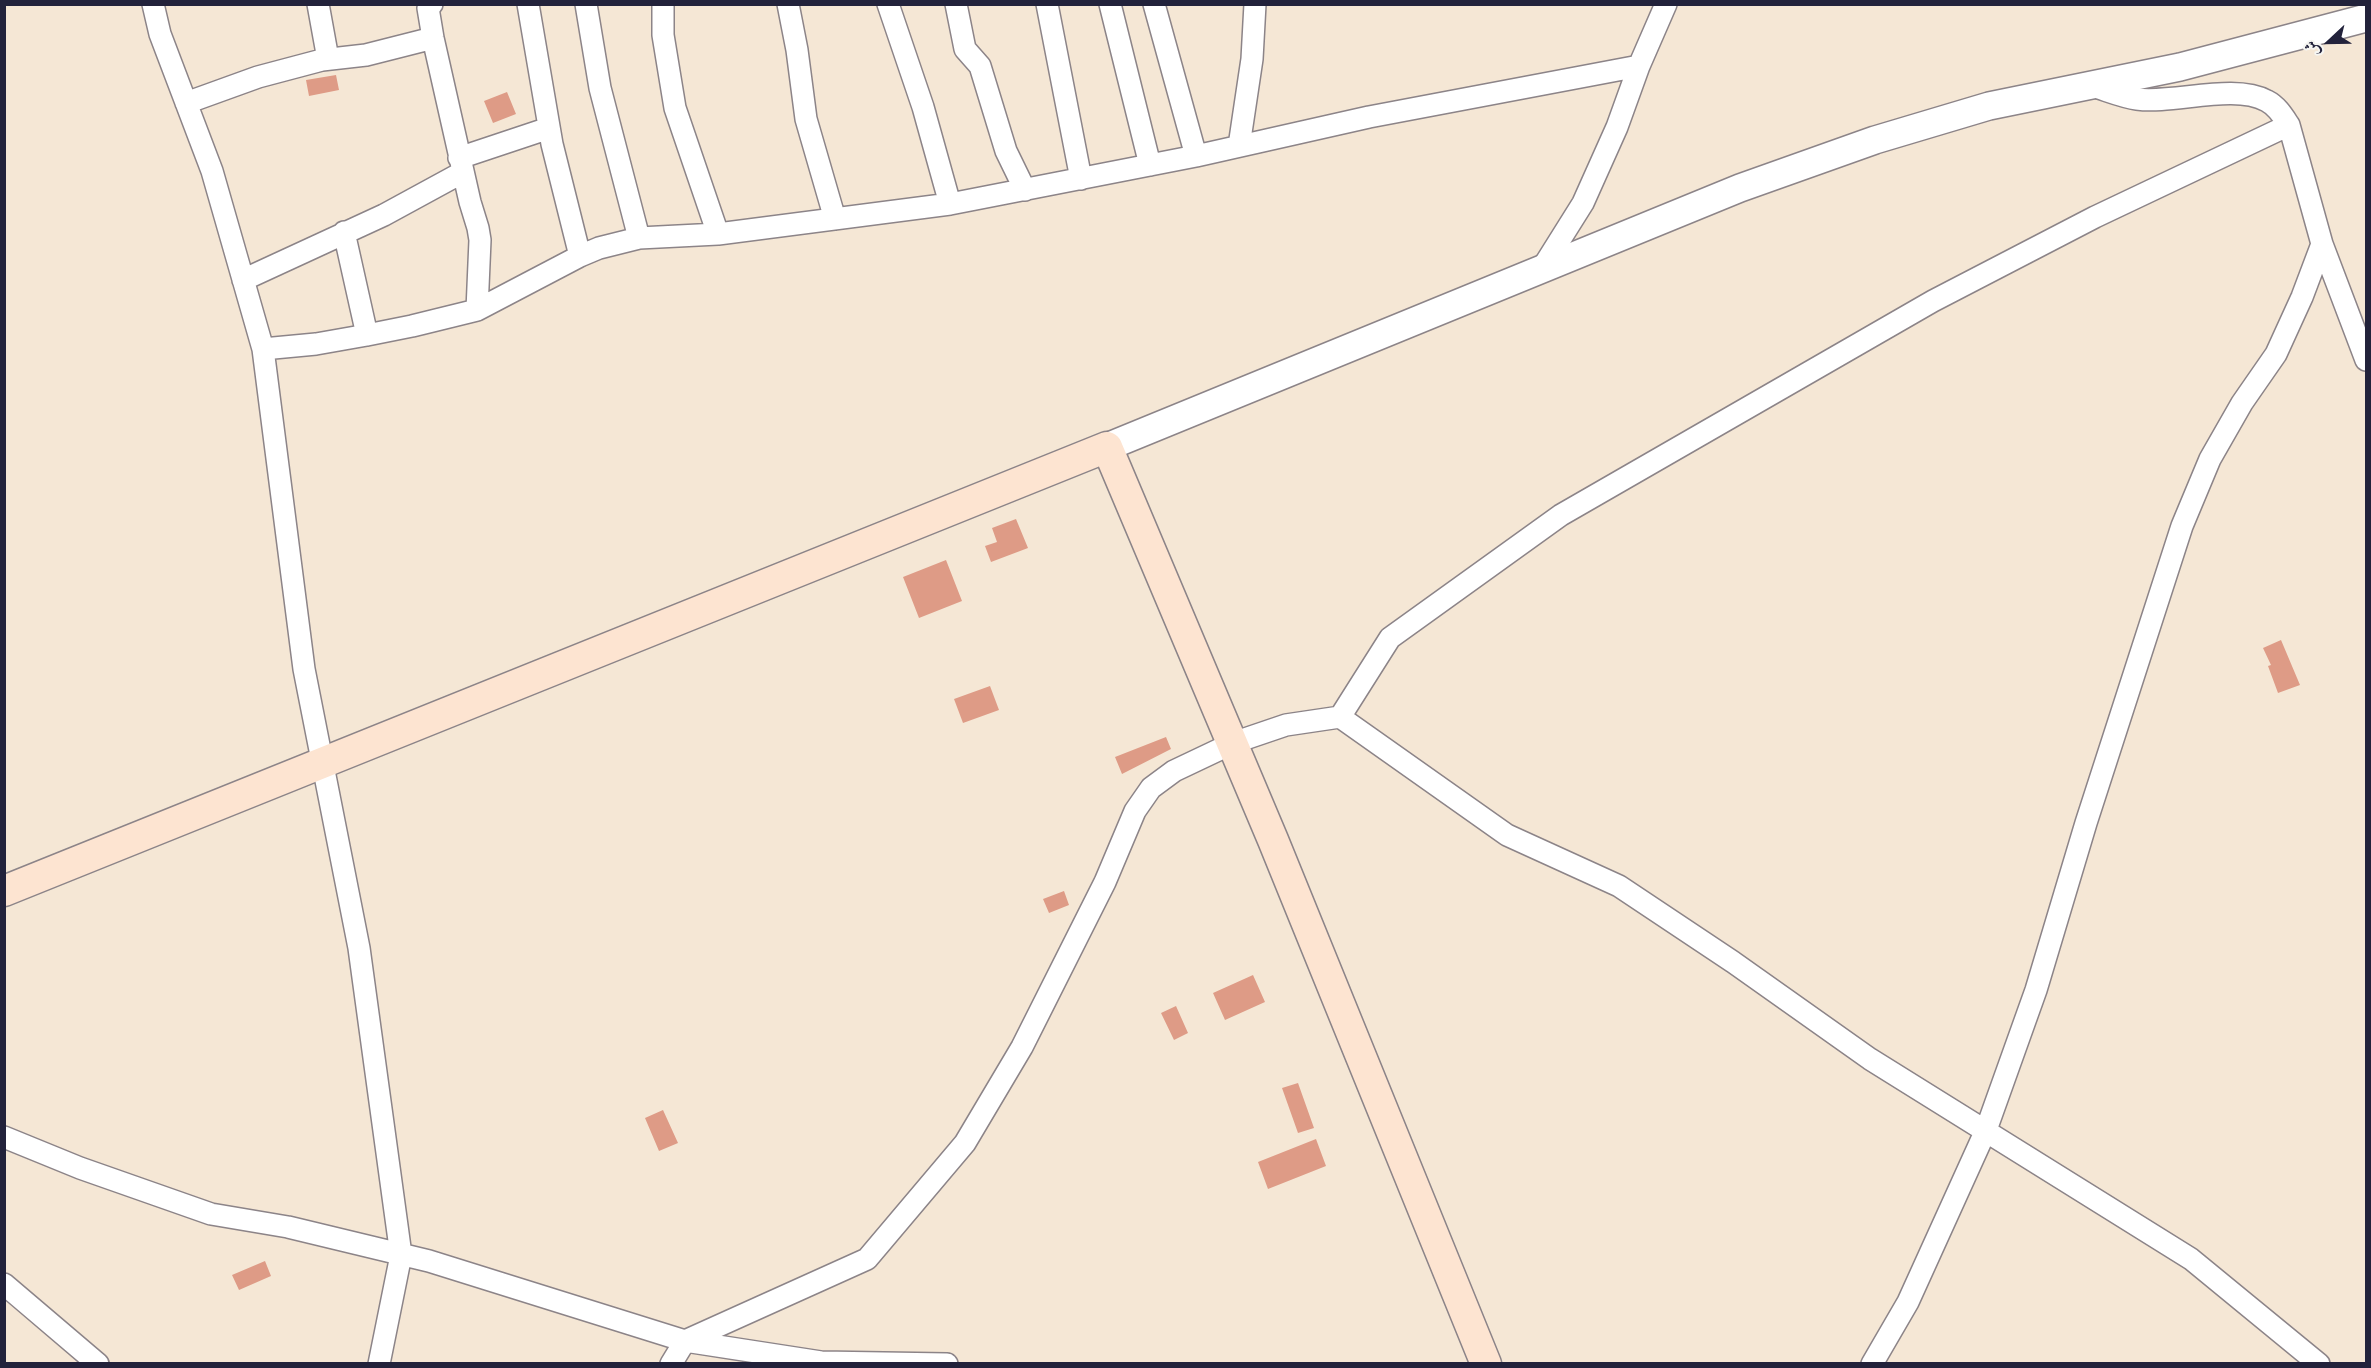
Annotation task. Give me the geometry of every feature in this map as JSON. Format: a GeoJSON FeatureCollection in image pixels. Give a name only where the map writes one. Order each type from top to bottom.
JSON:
{"type":"FeatureCollection","features":[{"type":"Feature","properties":{"kind":"main road"},"geometry":{"type":"LineString","coordinates":[[4,891],[1107,447],[1233,742],[1486,1364]]}},
{"type":"Feature","properties":{"kind":"street"},"geometry":{"type":"LineString","coordinates":[[153,4],[160,34],[212,171],[263,349],[304,669],[359,948],[401,1255],[379,1364]]}},
{"type":"Feature","properties":{"kind":"street"},"geometry":{"type":"LineString","coordinates":[[318,4],[328,59]]}},
{"type":"Feature","properties":{"kind":"street"},"geometry":{"type":"LineString","coordinates":[[432,4],[428,8],[433,38],[480,240],[477,310]]}},
{"type":"Feature","properties":{"kind":"street"},"geometry":{"type":"LineString","coordinates":[[528,4],[549,128],[580,256]]}},
{"type":"Feature","properties":{"kind":"street"},"geometry":{"type":"LineString","coordinates":[[586,4],[600,88],[639,238]]}},
{"type":"Feature","properties":{"kind":"street"},"geometry":{"type":"LineString","coordinates":[[663,4],[663,35],[675,108],[718,234]]}},
{"type":"Feature","properties":{"kind":"street"},"geometry":{"type":"LineString","coordinates":[[788,4],[806,119],[835,219]]}},
{"type":"Feature","properties":{"kind":"street"},"geometry":{"type":"LineString","coordinates":[[888,4],[923,107],[950,204]]}},
{"type":"Feature","properties":{"kind":"street"},"geometry":{"type":"LineString","coordinates":[[956,4],[965,49],[980,66],[1006,151],[1025,190]]}},
{"type":"Feature","properties":{"kind":"street"},"geometry":{"type":"LineString","coordinates":[[1047,4],[1081,179]]}},
{"type":"Feature","properties":{"kind":"street"},"geometry":{"type":"LineString","coordinates":[[1110,4],[1150,165]]}},
{"type":"Feature","properties":{"kind":"street"},"geometry":{"type":"LineString","coordinates":[[1154,4],[1196,156]]}},
{"type":"Feature","properties":{"kind":"street"},"geometry":{"type":"LineString","coordinates":[[1239,146],[1252,59],[1256,4]]}},
{"type":"Feature","properties":{"kind":"street"},"geometry":{"type":"LineString","coordinates":[[1541,270],[1583,203],[1617,127],[1639,66],[1666,4]]}},
{"type":"Feature","properties":{"kind":"street"},"geometry":{"type":"LineString","coordinates":[[1107,447],[1740,188],[1875,140],[1989,106],[2180,67],[2367,18]]}},
{"type":"Feature","properties":{"kind":"street"},"geometry":{"type":"LineString","coordinates":[[186,103],[258,77],[328,59],[366,55],[433,38]]}},
{"type":"Feature","properties":{"kind":"street"},"geometry":{"type":"LineString","coordinates":[[263,349],[316,344],[367,335],[477,310],[580,256],[599,248],[639,238],[718,234],[950,204],[1196,156],[1369,117],[1639,66]]}},
{"type":"Feature","properties":{"kind":"street"},"geometry":{"type":"LineString","coordinates":[[2091,86],[2137,99],[2179,99],[2215,94],[2245,95],[2266,100],[2279,111],[2289,125],[2322,244],[2367,360]]}},
{"type":"Feature","properties":{"kind":"street"},"geometry":{"type":"LineString","coordinates":[[1340,717],[1390,639],[1561,515],[1933,301],[2095,217],[2289,125]]}},
{"type":"Feature","properties":{"kind":"street"},"geometry":{"type":"LineString","coordinates":[[243,280],[384,215],[461,165],[549,128]]}},
{"type":"Feature","properties":{"kind":"street"},"geometry":{"type":"LineString","coordinates":[[344,232],[367,335]]}},
{"type":"Feature","properties":{"kind":"street"},"geometry":{"type":"LineString","coordinates":[[1872,1364],[1908,1302],[1986,1130],[2036,990],[2086,823],[2182,526],[2210,459],[2242,403],[2276,354],[2302,297],[2322,244]]}},
{"type":"Feature","properties":{"kind":"street"},"geometry":{"type":"LineString","coordinates":[[671,1364],[685,1341],[867,1259],[965,1143],[1028,1036],[1106,882],[1135,811],[1151,788],[1174,771],[1233,742],[1286,725],[1340,717],[1507,835],[1619,886],[1733,962],[1870,1059],[2191,1259],[2319,1364]]}},
{"type":"Feature","properties":{"kind":"street"},"geometry":{"type":"LineString","coordinates":[[4,1137],[80,1168],[211,1214],[288,1227],[401,1255],[685,1341],[821,1362],[947,1364]]}},
{"type":"Feature","properties":{"kind":"street"},"geometry":{"type":"LineString","coordinates":[[4,1284],[98,1364]]}},
{"type":"Feature","properties":{"kind":"building"},"geometry":{"type":"Polygon","coordinates":[[[336,75],[339,90],[309,96],[306,80],[336,75]]]}},
{"type":"Feature","properties":{"kind":"building"},"geometry":{"type":"Polygon","coordinates":[[[507,92],[516,114],[493,123],[484,101],[507,92]]]}},
{"type":"Feature","properties":{"kind":"building"},"geometry":{"type":"Polygon","coordinates":[[[1016,519],[1028,548],[991,562],[985,546],[997,542],[992,528],[1016,519]]]}},
{"type":"Feature","properties":{"kind":"building"},"geometry":{"type":"Polygon","coordinates":[[[946,560],[962,601],[919,618],[903,577],[946,560]]]}},
{"type":"Feature","properties":{"kind":"building"},"geometry":{"type":"Polygon","coordinates":[[[2281,640],[2300,685],[2278,693],[2268,666],[2271,665],[2263,648],[2281,640]]]}},
{"type":"Feature","properties":{"kind":"building"},"geometry":{"type":"Polygon","coordinates":[[[990,686],[999,710],[963,723],[954,699],[990,686]]]}},
{"type":"Feature","properties":{"kind":"building"},"geometry":{"type":"Polygon","coordinates":[[[1166,737],[1171,749],[1122,774],[1115,757],[1166,737]]]}},
{"type":"Feature","properties":{"kind":"building"},"geometry":{"type":"Polygon","coordinates":[[[1064,891],[1069,905],[1049,913],[1043,899],[1064,891]]]}},
{"type":"Feature","properties":{"kind":"building"},"geometry":{"type":"Polygon","coordinates":[[[1253,975],[1265,1002],[1225,1020],[1213,993],[1253,975]]]}},
{"type":"Feature","properties":{"kind":"building"},"geometry":{"type":"Polygon","coordinates":[[[1176,1006],[1188,1033],[1174,1040],[1161,1013],[1176,1006]]]}},
{"type":"Feature","properties":{"kind":"building"},"geometry":{"type":"Polygon","coordinates":[[[1298,1083],[1314,1128],[1298,1133],[1282,1088],[1298,1083]]]}},
{"type":"Feature","properties":{"kind":"building"},"geometry":{"type":"Polygon","coordinates":[[[663,1110],[678,1143],[659,1151],[645,1118],[663,1110]]]}},
{"type":"Feature","properties":{"kind":"building"},"geometry":{"type":"Polygon","coordinates":[[[1316,1139],[1326,1166],[1268,1189],[1258,1162],[1316,1139]]]}},
{"type":"Feature","properties":{"kind":"building"},"geometry":{"type":"Polygon","coordinates":[[[265,1261],[271,1276],[239,1290],[232,1275],[265,1261]]]}}]}
